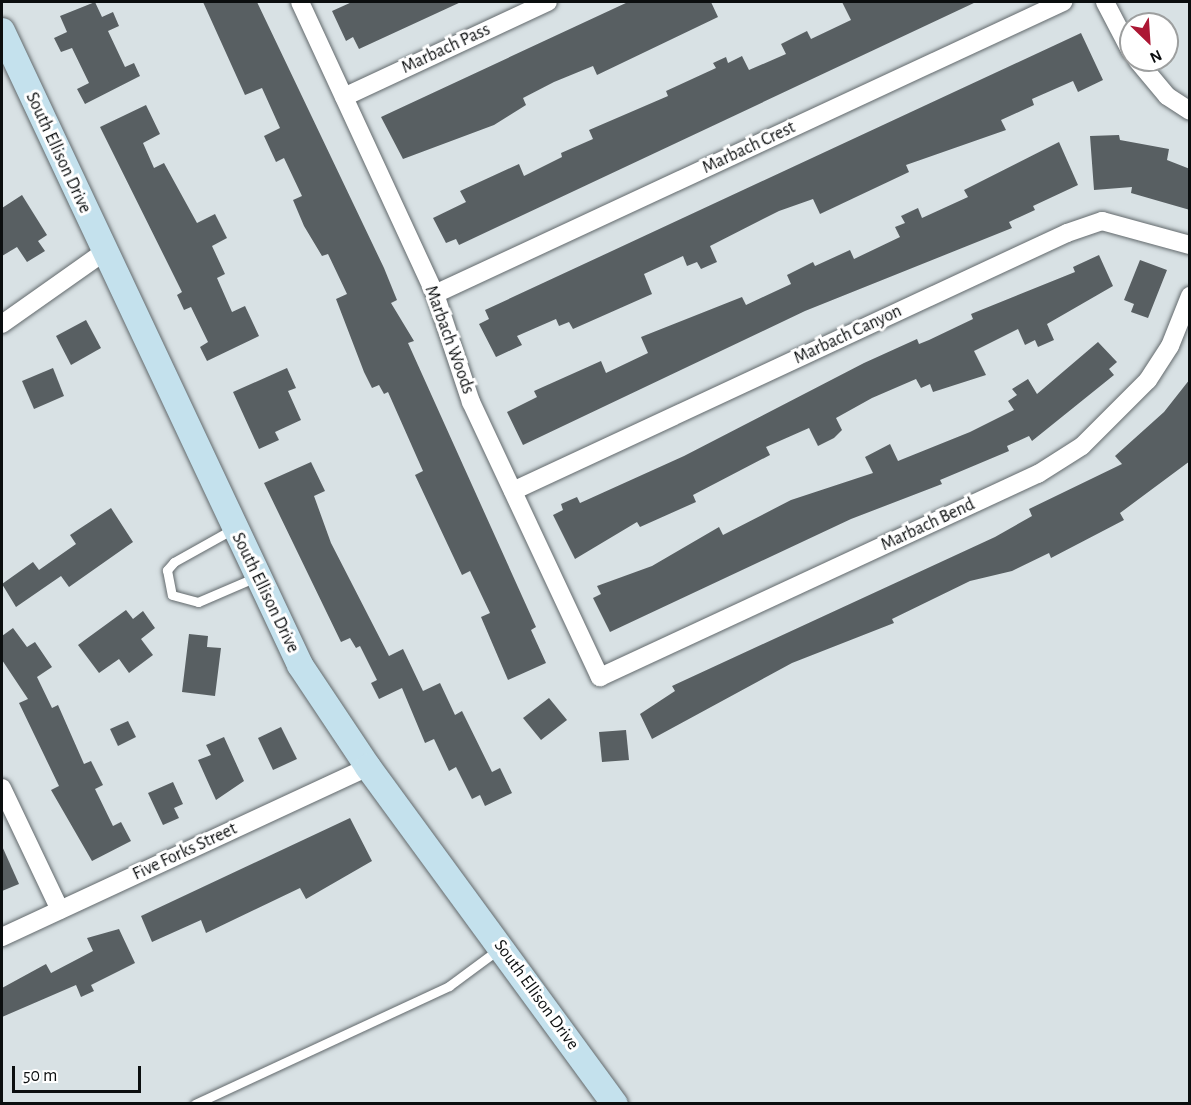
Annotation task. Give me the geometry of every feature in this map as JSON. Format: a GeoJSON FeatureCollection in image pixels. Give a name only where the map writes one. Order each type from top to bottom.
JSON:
{"type":"FeatureCollection","features":[{"type":"Feature","properties":{"kind":"street","name":"Marbach Woods"},"geometry":{"type":"LineString","coordinates":[[300,2],[435,294],[471,402],[600,677]]}},
{"type":"Feature","properties":{"kind":"street","name":"Marbach Pass"},"geometry":{"type":"LineString","coordinates":[[344,97],[548,2]]}},
{"type":"Feature","properties":{"kind":"street","name":"Marbach Crest"},"geometry":{"type":"LineString","coordinates":[[435,294],[1063,2]]}},
{"type":"Feature","properties":{"kind":"street"},"geometry":{"type":"LineString","coordinates":[[1105,2],[1119,29]]}},
{"type":"Feature","properties":{"kind":"street","name":"South Ellison Drive"},"geometry":{"type":"LineString","coordinates":[[2,31],[233,529],[300,665],[368,767],[615,1104]]}},
{"type":"Feature","properties":{"kind":"street"},"geometry":{"type":"LineString","coordinates":[[1147,72],[1167,96],[1190,111]]}},
{"type":"Feature","properties":{"kind":"street","name":"Marbach Canyon"},"geometry":{"type":"LineString","coordinates":[[513,491],[1067,233],[1102,221],[1190,245]]}},
{"type":"Feature","properties":{"kind":"street"},"geometry":{"type":"LineString","coordinates":[[2,324],[104,252]]}},
{"type":"Feature","properties":{"kind":"street","name":"Marbach Bend"},"geometry":{"type":"LineString","coordinates":[[600,677],[1038,474],[1082,446],[1148,380],[1170,346],[1190,296]]}},
{"type":"Feature","properties":{"kind":"street","name":"Five Forks Street"},"geometry":{"type":"LineString","coordinates":[[2,937],[368,767]]}},
{"type":"Feature","properties":{"kind":"street"},"geometry":{"type":"LineString","coordinates":[[2,788],[60,910]]}},
{"type":"Feature","properties":{"kind":"lane"},"geometry":{"type":"LineString","coordinates":[[233,529],[174,562],[167,570],[167,585],[178,599],[198,602],[256,577]]}},
{"type":"Feature","properties":{"kind":"lane"},"geometry":{"type":"LineString","coordinates":[[195,1104],[449,986],[501,947]]}},
{"type":"Feature","properties":{"kind":"building"},"geometry":{"type":"Polygon","coordinates":[[[95,2],[102,17],[113,12],[119,26],[108,31],[125,67],[134,63],[140,76],[85,104],[77,89],[89,83],[72,48],[61,52],[54,38],[67,32],[60,16],[95,2]]]}},
{"type":"Feature","properties":{"kind":"building"},"geometry":{"type":"Polygon","coordinates":[[[203,2],[257,2],[384,268],[397,300],[391,303],[414,341],[408,343],[536,627],[531,630],[546,663],[508,680],[481,617],[490,613],[470,571],[462,575],[415,475],[423,471],[388,392],[384,394],[379,385],[372,388],[364,372],[336,299],[347,294],[328,254],[322,256],[304,226],[293,200],[302,196],[284,158],[276,162],[264,136],[280,128],[262,88],[245,95],[203,2]]]}},
{"type":"Feature","properties":{"kind":"building"},"geometry":{"type":"Polygon","coordinates":[[[352,2],[461,2],[359,49],[353,37],[346,41],[332,11],[352,2]]]}},
{"type":"Feature","properties":{"kind":"building"},"geometry":{"type":"Polygon","coordinates":[[[628,2],[711,2],[718,17],[597,75],[593,66],[554,82],[523,98],[526,105],[494,125],[403,159],[381,117],[628,2]]]}},
{"type":"Feature","properties":{"kind":"building"},"geometry":{"type":"Polygon","coordinates":[[[842,2],[976,2],[459,245],[456,239],[446,243],[433,218],[466,202],[460,191],[519,164],[524,176],[562,157],[561,153],[593,139],[589,130],[668,96],[666,91],[716,68],[713,63],[726,57],[728,63],[742,56],[749,70],[786,54],[781,44],[807,31],[811,39],[851,20],[842,2]]]}},
{"type":"Feature","properties":{"kind":"building"},"geometry":{"type":"Polygon","coordinates":[[[1081,33],[1103,80],[1078,92],[1073,81],[1032,99],[1034,105],[1001,120],[1006,130],[906,165],[909,172],[820,214],[813,199],[779,211],[710,246],[717,262],[701,269],[697,262],[687,266],[683,256],[644,274],[652,294],[573,329],[569,322],[559,326],[556,319],[517,336],[522,345],[496,357],[479,324],[489,319],[485,310],[1081,33]]]}},
{"type":"Feature","properties":{"kind":"building"},"geometry":{"type":"Polygon","coordinates":[[[146,105],[160,134],[143,143],[154,168],[164,163],[197,223],[215,214],[227,238],[212,246],[225,274],[217,278],[232,312],[245,306],[259,336],[207,361],[200,347],[208,342],[191,307],[184,310],[177,295],[182,292],[100,127],[146,105]]]}},
{"type":"Feature","properties":{"kind":"building"},"geometry":{"type":"Polygon","coordinates":[[[1119,135],[1120,140],[1169,149],[1167,160],[1190,169],[1190,210],[1131,193],[1132,187],[1094,190],[1090,136],[1119,135]]]}},
{"type":"Feature","properties":{"kind":"building"},"geometry":{"type":"Polygon","coordinates":[[[1059,142],[1078,185],[1033,206],[1035,210],[1009,222],[1012,228],[805,311],[523,445],[507,412],[537,397],[534,391],[601,361],[606,373],[648,353],[641,337],[742,297],[746,305],[791,284],[787,275],[813,262],[815,266],[850,250],[854,259],[900,237],[895,227],[905,223],[901,216],[918,208],[922,218],[968,197],[964,190],[1059,142]]]}},
{"type":"Feature","properties":{"kind":"building"},"geometry":{"type":"Polygon","coordinates":[[[22,195],[47,235],[38,241],[45,251],[27,262],[17,247],[2,256],[2,208],[22,195]]]}},
{"type":"Feature","properties":{"kind":"building"},"geometry":{"type":"Polygon","coordinates":[[[1099,255],[1113,286],[1047,324],[1054,340],[1038,347],[1035,340],[1025,345],[1018,329],[974,351],[986,375],[933,392],[930,384],[921,388],[916,379],[872,398],[836,418],[842,430],[834,438],[818,446],[809,428],[766,447],[770,455],[693,495],[696,502],[640,527],[637,522],[575,559],[553,515],[563,510],[561,504],[577,497],[580,503],[684,456],[864,363],[917,339],[919,344],[929,340],[973,319],[971,314],[1075,272],[1073,267],[1099,255]]]}},
{"type":"Feature","properties":{"kind":"building"},"geometry":{"type":"Polygon","coordinates":[[[1140,260],[1167,270],[1148,318],[1131,312],[1134,304],[1124,300],[1140,260]]]}},
{"type":"Feature","properties":{"kind":"building"},"geometry":{"type":"Polygon","coordinates":[[[86,320],[101,348],[71,365],[56,336],[86,320]]]}},
{"type":"Feature","properties":{"kind":"building"},"geometry":{"type":"Polygon","coordinates":[[[1098,342],[1117,362],[1109,369],[1114,375],[1032,441],[1029,436],[1007,446],[1009,451],[940,480],[942,484],[851,519],[610,632],[593,598],[601,594],[597,586],[652,566],[719,527],[723,535],[791,500],[873,473],[865,457],[890,444],[898,461],[970,432],[1014,410],[1008,401],[1017,395],[1012,389],[1028,379],[1037,394],[1098,342]]]}},
{"type":"Feature","properties":{"kind":"building"},"geometry":{"type":"Polygon","coordinates":[[[53,368],[64,396],[34,409],[22,381],[53,368]]]}},
{"type":"Feature","properties":{"kind":"building"},"geometry":{"type":"Polygon","coordinates":[[[287,368],[296,388],[288,391],[301,420],[275,432],[279,440],[259,449],[233,392],[287,368]]]}},
{"type":"Feature","properties":{"kind":"building"},"geometry":{"type":"Polygon","coordinates":[[[1190,379],[1190,461],[1120,513],[1124,520],[1051,558],[1049,553],[1012,571],[970,581],[892,619],[894,623],[792,663],[652,739],[640,714],[675,691],[672,686],[995,537],[1032,516],[1029,509],[1122,464],[1115,456],[1164,412],[1190,379]]]}},
{"type":"Feature","properties":{"kind":"building"},"geometry":{"type":"Polygon","coordinates":[[[311,462],[325,491],[314,496],[331,543],[389,656],[403,649],[423,691],[440,683],[455,715],[462,711],[492,772],[500,768],[512,793],[485,806],[480,795],[472,799],[456,767],[449,771],[434,739],[425,743],[402,688],[379,699],[371,683],[377,680],[360,646],[356,648],[350,638],[341,642],[264,483],[311,462]]]}},
{"type":"Feature","properties":{"kind":"building"},"geometry":{"type":"Polygon","coordinates":[[[111,508],[133,542],[69,587],[61,576],[16,607],[2,584],[33,562],[39,570],[76,544],[70,535],[111,508]]]}},
{"type":"Feature","properties":{"kind":"building"},"geometry":{"type":"Polygon","coordinates":[[[126,610],[133,619],[143,611],[155,628],[141,639],[153,655],[129,673],[119,659],[99,673],[78,645],[126,610]]]}},
{"type":"Feature","properties":{"kind":"building"},"geometry":{"type":"Polygon","coordinates":[[[13,628],[27,647],[35,642],[52,667],[37,677],[52,708],[58,705],[84,764],[91,761],[103,785],[95,789],[113,826],[121,822],[131,841],[92,861],[51,790],[59,786],[19,703],[28,699],[2,660],[2,636],[13,628]]]}},
{"type":"Feature","properties":{"kind":"building"},"geometry":{"type":"Polygon","coordinates":[[[189,634],[208,636],[207,647],[221,648],[215,696],[182,692],[189,634]]]}},
{"type":"Feature","properties":{"kind":"building"},"geometry":{"type":"Polygon","coordinates":[[[549,698],[567,720],[541,740],[523,718],[549,698]]]}},
{"type":"Feature","properties":{"kind":"building"},"geometry":{"type":"Polygon","coordinates":[[[128,721],[136,737],[118,746],[110,729],[128,721]]]}},
{"type":"Feature","properties":{"kind":"building"},"geometry":{"type":"Polygon","coordinates":[[[281,727],[297,759],[273,770],[258,738],[281,727]]]}},
{"type":"Feature","properties":{"kind":"building"},"geometry":{"type":"Polygon","coordinates":[[[626,730],[629,760],[602,762],[599,732],[626,730]]]}},
{"type":"Feature","properties":{"kind":"building"},"geometry":{"type":"Polygon","coordinates":[[[224,737],[244,781],[216,800],[198,760],[211,755],[206,745],[224,737]]]}},
{"type":"Feature","properties":{"kind":"building"},"geometry":{"type":"Polygon","coordinates":[[[173,782],[183,804],[174,808],[179,818],[163,825],[148,793],[173,782]]]}},
{"type":"Feature","properties":{"kind":"building"},"geometry":{"type":"Polygon","coordinates":[[[350,818],[372,861],[306,899],[300,888],[206,933],[201,920],[152,942],[141,916],[350,818]]]}},
{"type":"Feature","properties":{"kind":"building"},"geometry":{"type":"Polygon","coordinates":[[[2,846],[19,884],[2,891],[2,846]]]}},
{"type":"Feature","properties":{"kind":"building"},"geometry":{"type":"Polygon","coordinates":[[[119,929],[135,963],[91,985],[94,991],[81,997],[76,985],[2,1017],[2,988],[46,964],[51,973],[93,951],[87,938],[119,929]]]}}]}
